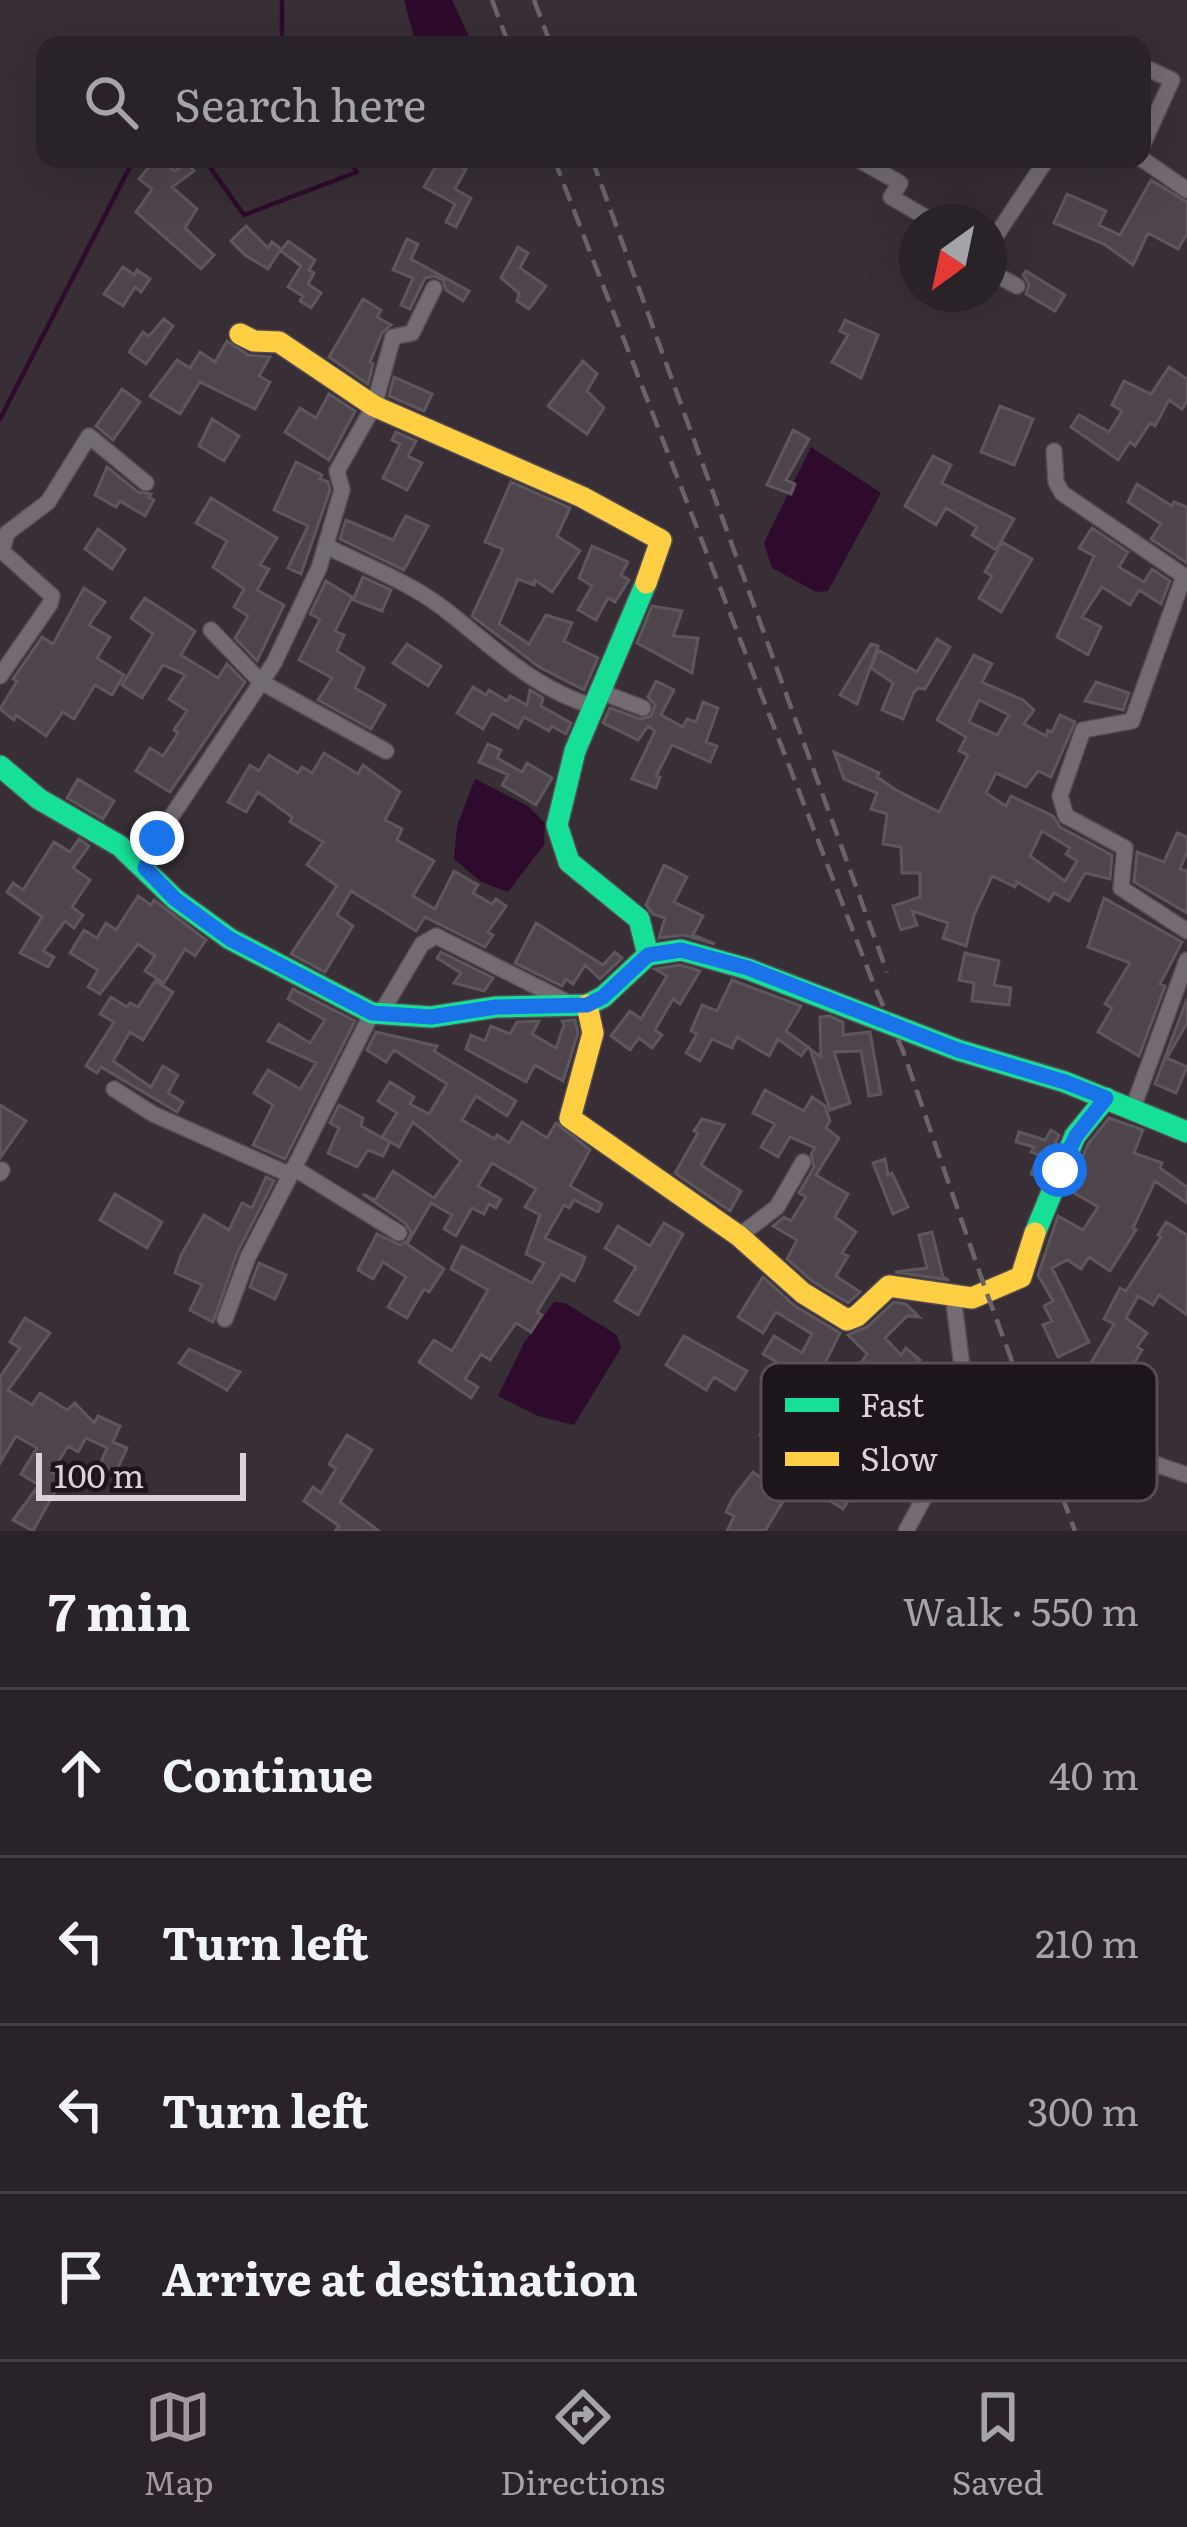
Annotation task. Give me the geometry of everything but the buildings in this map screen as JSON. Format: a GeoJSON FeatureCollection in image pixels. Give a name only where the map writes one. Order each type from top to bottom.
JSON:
{"type":"FeatureCollection","features":[{"type":"Feature","properties":{"kind":"street"},"geometry":{"type":"LineString","coordinates":[[1151,70],[1172,80],[1151,126]]}},
{"type":"Feature","properties":{"kind":"street"},"geometry":{"type":"LineString","coordinates":[[1151,165],[1187,190]]}},
{"type":"Feature","properties":{"kind":"street"},"geometry":{"type":"LineString","coordinates":[[873,168],[900,183],[891,197],[903,204]]}},
{"type":"Feature","properties":{"kind":"street"},"geometry":{"type":"LineString","coordinates":[[1007,219],[1041,168]]}},
{"type":"Feature","properties":{"kind":"street"},"geometry":{"type":"LineString","coordinates":[[1007,281],[1017,286]]}},
{"type":"Feature","properties":{"kind":"street"},"geometry":{"type":"LineString","coordinates":[[145,868],[157,838],[274,662],[326,546],[342,490],[337,470],[374,406],[393,337],[412,333],[434,288]]}},
{"type":"Feature","properties":{"kind":"street"},"geometry":{"type":"LineString","coordinates":[[240,334],[282,344],[374,406],[582,497],[661,540],[662,548],[575,751],[557,825],[569,862],[639,919],[648,955]]}},
{"type":"Feature","properties":{"kind":"street"},"geometry":{"type":"LineString","coordinates":[[0,676],[52,596],[2,551],[7,532],[48,502],[89,436],[146,483]]}},
{"type":"Feature","properties":{"kind":"street"},"geometry":{"type":"LineString","coordinates":[[1054,451],[1061,493],[1185,577],[1132,722],[1083,730],[1060,796],[1066,816],[1125,848],[1121,888],[1187,931]]}},
{"type":"Feature","properties":{"kind":"street"},"geometry":{"type":"LineString","coordinates":[[326,546],[440,606],[556,692],[593,706],[604,694],[612,694],[643,708]]}},
{"type":"Feature","properties":{"kind":"street"},"geometry":{"type":"LineString","coordinates":[[212,630],[261,682],[386,751]]}},
{"type":"Feature","properties":{"kind":"street"},"geometry":{"type":"LineString","coordinates":[[0,766],[39,799],[120,846],[175,899],[230,939],[376,1013],[431,1017],[496,1007],[581,1005],[603,997],[648,955],[681,950],[748,968],[958,1050],[1065,1082],[1187,1132]]}},
{"type":"Feature","properties":{"kind":"street"},"geometry":{"type":"LineString","coordinates":[[225,1319],[248,1257],[376,1013],[422,944],[436,936],[581,1005],[592,1033],[570,1118],[739,1236],[802,1293],[847,1319],[857,1316],[889,1286],[972,1298],[1021,1277],[1076,1136],[1106,1098]]}},
{"type":"Feature","properties":{"kind":"street"},"geometry":{"type":"LineString","coordinates":[[1133,1108],[1187,960]]}},
{"type":"Feature","properties":{"kind":"street"},"geometry":{"type":"LineString","coordinates":[[114,1089],[154,1114],[273,1169],[286,1173],[294,1168]]}},
{"type":"Feature","properties":{"kind":"street"},"geometry":{"type":"LineString","coordinates":[[739,1236],[777,1207],[803,1162]]}},
{"type":"Feature","properties":{"kind":"street"},"geometry":{"type":"LineString","coordinates":[[294,1168],[399,1232]]}},
{"type":"Feature","properties":{"kind":"street"},"geometry":{"type":"LineString","coordinates":[[953,1295],[962,1363]]}},
{"type":"Feature","properties":{"kind":"street"},"geometry":{"type":"LineString","coordinates":[[1157,1465],[1187,1475]]}},
{"type":"Feature","properties":{"kind":"street"},"geometry":{"type":"LineString","coordinates":[[906,1531],[921,1501]]}},
{"type":"Feature","properties":{"kind":"shaded area"},"geometry":{"type":"Polygon","coordinates":[[[404,0],[452,0],[469,36],[414,36],[404,0]]]}},
{"type":"Feature","properties":{"kind":"shaded area"},"geometry":{"type":"Polygon","coordinates":[[[811,447],[881,493],[828,591],[816,592],[772,568],[764,543],[811,447]]]}},
{"type":"Feature","properties":{"kind":"shaded area"},"geometry":{"type":"Polygon","coordinates":[[[475,779],[528,806],[545,823],[544,845],[508,892],[481,882],[454,859],[457,826],[475,779]]]}},
{"type":"Feature","properties":{"kind":"shaded area"},"geometry":{"type":"Polygon","coordinates":[[[554,1302],[565,1303],[617,1335],[621,1348],[574,1425],[538,1416],[498,1396],[524,1343],[554,1302]]]}},
{"type":"Feature","properties":{"kind":"waterway"},"geometry":{"type":"LineString","coordinates":[[282,0],[282,36]]}},
{"type":"Feature","properties":{"kind":"waterway"},"geometry":{"type":"LineString","coordinates":[[0,419],[129,168]]}},
{"type":"Feature","properties":{"kind":"waterway"},"geometry":{"type":"LineString","coordinates":[[210,168],[244,215],[357,172],[354,168]]}},
{"type":"Feature","properties":{"kind":"railway"},"geometry":{"type":"LineString","coordinates":[[492,0],[506,36]]}},
{"type":"Feature","properties":{"kind":"railway"},"geometry":{"type":"LineString","coordinates":[[534,0],[548,36]]}},
{"type":"Feature","properties":{"kind":"railway"},"geometry":{"type":"LineString","coordinates":[[557,168],[903,1051],[1013,1363]]}},
{"type":"Feature","properties":{"kind":"railway"},"geometry":{"type":"LineString","coordinates":[[595,168],[887,972]]}},
{"type":"Feature","properties":{"kind":"railway"},"geometry":{"type":"LineString","coordinates":[[1064,1501],[1075,1531]]}},
{"type":"Feature","properties":{"kind":"traffic: fast"},"geometry":{"type":"LineString","coordinates":[[646,583],[575,751],[557,825],[569,862],[639,919],[648,955]]}},
{"type":"Feature","properties":{"kind":"traffic: fast"},"geometry":{"type":"LineString","coordinates":[[0,766],[39,799],[120,846],[175,899],[230,939],[372,1013],[431,1017],[496,1007],[587,1005],[603,997],[648,955],[681,950],[748,969],[958,1050],[1065,1082],[1187,1132]]}},
{"type":"Feature","properties":{"kind":"traffic: fast"},"geometry":{"type":"LineString","coordinates":[[1035,1233],[1075,1136],[1106,1098]]}},
{"type":"Feature","properties":{"kind":"traffic: slow"},"geometry":{"type":"LineString","coordinates":[[240,334],[254,341],[279,342],[374,406],[582,497],[661,540],[646,583]]}},
{"type":"Feature","properties":{"kind":"traffic: slow"},"geometry":{"type":"LineString","coordinates":[[587,1005],[593,1033],[570,1118],[739,1236],[803,1293],[847,1320],[889,1286],[972,1298],[1021,1277],[1035,1233]]}},
{"type":"Feature","properties":{"kind":"route"},"geometry":{"type":"LineString","coordinates":[[157,838],[145,868],[175,899],[230,939],[372,1013],[431,1017],[496,1007],[587,1005],[603,997],[648,955],[681,950],[748,968],[958,1050],[1106,1098],[1085,1121],[1060,1170]]}}]}
